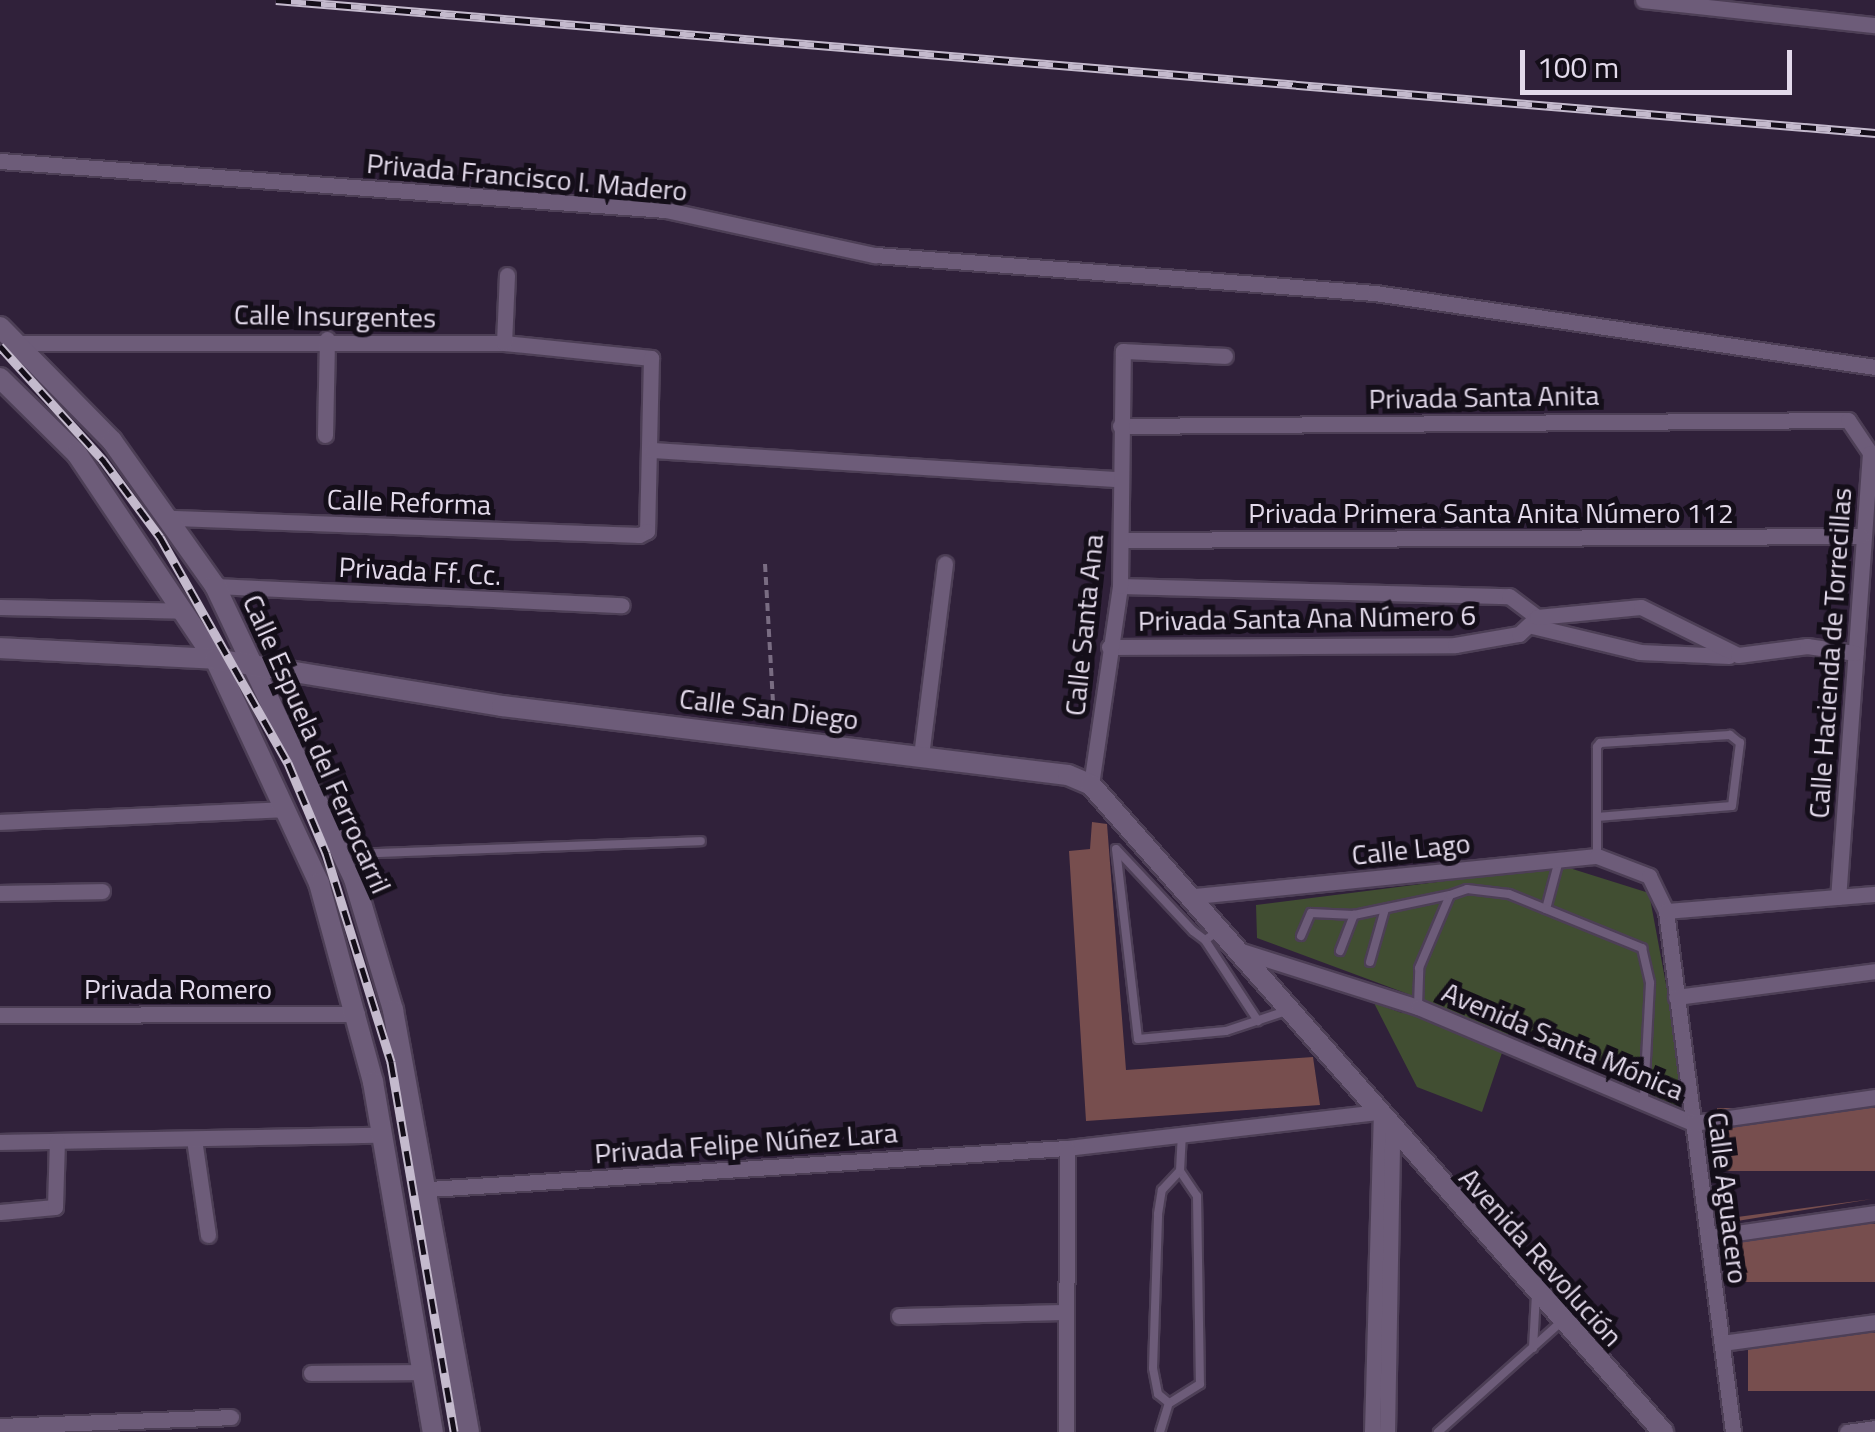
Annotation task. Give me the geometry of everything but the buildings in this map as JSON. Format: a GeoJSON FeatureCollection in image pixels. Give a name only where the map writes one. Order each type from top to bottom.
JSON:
{"type":"FeatureCollection","features":[{"type":"Feature","properties":{"kind":"street"},"geometry":{"type":"LineString","coordinates":[[1644,0],[1760,5],[1875,25]]}},
{"type":"Feature","properties":{"kind":"street","name":"Privada Francisco I. Madero"},"geometry":{"type":"LineString","coordinates":[[0,161],[666,210],[875,255],[1374,294],[1875,368]]}},
{"type":"Feature","properties":{"kind":"street"},"geometry":{"type":"LineString","coordinates":[[504,343],[507,274]]}},
{"type":"Feature","properties":{"kind":"street","name":"Calle Espuela del Ferrocarril"},"geometry":{"type":"LineString","coordinates":[[0,327],[112,442],[215,586],[256,665],[343,855],[394,1010],[429,1189],[469,1432]]}},
{"type":"Feature","properties":{"kind":"street"},"geometry":{"type":"LineString","coordinates":[[325,435],[327,339]]}},
{"type":"Feature","properties":{"kind":"street","name":"Calle Insurgentes"},"geometry":{"type":"LineString","coordinates":[[17,344],[327,339],[504,343],[652,358],[652,450]]}},
{"type":"Feature","properties":{"kind":"street","name":"Calle Santa Ana"},"geometry":{"type":"LineString","coordinates":[[1091,785],[1120,586],[1123,351],[1225,356]]}},
{"type":"Feature","properties":{"kind":"street","name":"Calle Espuela del Ferrocarril"},"geometry":{"type":"LineString","coordinates":[[0,378],[77,454],[215,659],[318,884],[356,1014],[433,1432]]}},
{"type":"Feature","properties":{"kind":"street","name":"Privada Santa Anita"},"geometry":{"type":"LineString","coordinates":[[1120,426],[1848,420]]}},
{"type":"Feature","properties":{"kind":"street","name":"Calle Hacienda de Torrecillas"},"geometry":{"type":"LineString","coordinates":[[1838,897],[1861,536],[1872,453],[1848,420]]}},
{"type":"Feature","properties":{"kind":"street"},"geometry":{"type":"LineString","coordinates":[[652,450],[1119,479]]}},
{"type":"Feature","properties":{"kind":"street","name":"Calle Reforma"},"geometry":{"type":"LineString","coordinates":[[168,518],[647,531],[652,450]]}},
{"type":"Feature","properties":{"kind":"street","name":"Privada Primera Santa Anita Número 112"},"geometry":{"type":"LineString","coordinates":[[1121,540],[1861,536]]}},
{"type":"Feature","properties":{"kind":"street"},"geometry":{"type":"LineString","coordinates":[[921,756],[945,563]]}},
{"type":"Feature","properties":{"kind":"street","name":"Privada Ff. Cc."},"geometry":{"type":"LineString","coordinates":[[215,586],[622,605]]}},
{"type":"Feature","properties":{"kind":"street"},"geometry":{"type":"LineString","coordinates":[[1120,586],[1509,596],[1534,622],[1640,652],[1731,653],[1807,646],[1855,653]]}},
{"type":"Feature","properties":{"kind":"street"},"geometry":{"type":"LineString","coordinates":[[0,606],[184,611]]}},
{"type":"Feature","properties":{"kind":"street","name":"Privada Santa Ana Número 6"},"geometry":{"type":"LineString","coordinates":[[1109,647],[1455,645],[1534,622],[1641,607],[1693,628],[1731,653]]}},
{"type":"Feature","properties":{"kind":"street","name":"Calle San Diego"},"geometry":{"type":"LineString","coordinates":[[0,648],[215,659],[502,706],[921,756],[1091,785]]}},
{"type":"Feature","properties":{"kind":"street"},"geometry":{"type":"LineString","coordinates":[[1091,785],[1195,896],[1213,935],[1238,950],[1383,1120],[1387,1432]]}},
{"type":"Feature","properties":{"kind":"street"},"geometry":{"type":"LineString","coordinates":[[0,822],[286,809]]}},
{"type":"Feature","properties":{"kind":"street","name":"Calle Lago"},"geometry":{"type":"LineString","coordinates":[[1195,896],[1598,856],[1631,865]]}},
{"type":"Feature","properties":{"kind":"street","name":"Calle Aguacero"},"geometry":{"type":"LineString","coordinates":[[1631,865],[1649,876],[1666,911],[1733,1432]]}},
{"type":"Feature","properties":{"kind":"street"},"geometry":{"type":"LineString","coordinates":[[0,892],[102,891]]}},
{"type":"Feature","properties":{"kind":"street"},"geometry":{"type":"LineString","coordinates":[[1666,911],[1875,894]]}},
{"type":"Feature","properties":{"kind":"street","name":"Avenida Santa Mónica"},"geometry":{"type":"LineString","coordinates":[[1238,950],[1418,1007],[1644,1099],[1693,1123],[1875,1097]]}},
{"type":"Feature","properties":{"kind":"street"},"geometry":{"type":"LineString","coordinates":[[1676,997],[1875,971]]}},
{"type":"Feature","properties":{"kind":"street","name":"Privada Romero"},"geometry":{"type":"LineString","coordinates":[[0,1015],[356,1014]]}},
{"type":"Feature","properties":{"kind":"street"},"geometry":{"type":"LineString","coordinates":[[1372,1432],[1383,1120]]}},
{"type":"Feature","properties":{"kind":"street","name":"Privada Felipe Núñez Lara"},"geometry":{"type":"LineString","coordinates":[[429,1189],[1067,1148],[1383,1120]]}},
{"type":"Feature","properties":{"kind":"street","name":"Avenida Revolución"},"geometry":{"type":"LineString","coordinates":[[1383,1120],[1663,1432]]}},
{"type":"Feature","properties":{"kind":"street"},"geometry":{"type":"LineString","coordinates":[[0,1142],[381,1135]]}},
{"type":"Feature","properties":{"kind":"street"},"geometry":{"type":"LineString","coordinates":[[194,1140],[208,1235]]}},
{"type":"Feature","properties":{"kind":"street"},"geometry":{"type":"LineString","coordinates":[[0,1212],[55,1207],[57,1141]]}},
{"type":"Feature","properties":{"kind":"street"},"geometry":{"type":"LineString","coordinates":[[1066,1432],[1067,1148]]}},
{"type":"Feature","properties":{"kind":"street"},"geometry":{"type":"LineString","coordinates":[[1708,1237],[1875,1213]]}},
{"type":"Feature","properties":{"kind":"street"},"geometry":{"type":"LineString","coordinates":[[899,1316],[1066,1312]]}},
{"type":"Feature","properties":{"kind":"street"},"geometry":{"type":"LineString","coordinates":[[1722,1342],[1875,1322]]}},
{"type":"Feature","properties":{"kind":"street"},"geometry":{"type":"LineString","coordinates":[[311,1374],[422,1372]]}},
{"type":"Feature","properties":{"kind":"street"},"geometry":{"type":"LineString","coordinates":[[0,1426],[231,1417]]}},
{"type":"Feature","properties":{"kind":"street"},"geometry":{"type":"LineString","coordinates":[[1847,1432],[1875,1428]]}},
{"type":"Feature","properties":{"kind":"lane"},"geometry":{"type":"LineString","coordinates":[[1597,817],[1732,806],[1740,743],[1730,735],[1604,740],[1597,748],[1597,817],[1598,856]]}},
{"type":"Feature","properties":{"kind":"lane"},"geometry":{"type":"LineString","coordinates":[[343,855],[701,841]]}},
{"type":"Feature","properties":{"kind":"lane"},"geometry":{"type":"LineString","coordinates":[[1258,1021],[1213,935],[1116,849],[1138,1039],[1258,1021],[1290,1010]]}},
{"type":"Feature","properties":{"kind":"lane"},"geometry":{"type":"LineString","coordinates":[[1546,909],[1559,859]]}},
{"type":"Feature","properties":{"kind":"lane"},"geometry":{"type":"LineString","coordinates":[[1301,936],[1312,913],[1354,915],[1489,889],[1642,948],[1650,983],[1644,1099]]}},
{"type":"Feature","properties":{"kind":"lane"},"geometry":{"type":"LineString","coordinates":[[1418,1007],[1419,968],[1450,895]]}},
{"type":"Feature","properties":{"kind":"lane"},"geometry":{"type":"LineString","coordinates":[[1370,962],[1386,909]]}},
{"type":"Feature","properties":{"kind":"lane"},"geometry":{"type":"LineString","coordinates":[[1340,951],[1354,915]]}},
{"type":"Feature","properties":{"kind":"lane"},"geometry":{"type":"LineString","coordinates":[[1160,1432],[1168,1403],[1200,1384],[1197,1196],[1180,1171],[1182,1138]]}},
{"type":"Feature","properties":{"kind":"lane"},"geometry":{"type":"LineString","coordinates":[[1168,1403],[1158,1394],[1154,1368],[1158,1214],[1162,1190],[1180,1171]]}},
{"type":"Feature","properties":{"kind":"lane"},"geometry":{"type":"LineString","coordinates":[[1533,1348],[1536,1294]]}},
{"type":"Feature","properties":{"kind":"lane"},"geometry":{"type":"LineString","coordinates":[[1438,1432],[1562,1322]]}},
{"type":"Feature","properties":{"kind":"path"},"geometry":{"type":"LineString","coordinates":[[766,564],[774,737]]}},
{"type":"Feature","properties":{"kind":"green space"},"geometry":{"type":"Polygon","coordinates":[[[1563,866],[1649,893],[1687,1097],[1679,1107],[1509,1032],[1482,1112],[1417,1087],[1374,1003],[1402,1013],[1408,994],[1257,938],[1256,905],[1563,866]]]}},
{"type":"Feature","properties":{"kind":"railway"},"geometry":{"type":"LineString","coordinates":[[276,0],[1875,133]]}},
{"type":"Feature","properties":{"kind":"railway"},"geometry":{"type":"LineString","coordinates":[[0,346],[103,460],[160,537],[288,763],[326,853],[391,1062],[454,1432]]}}]}
